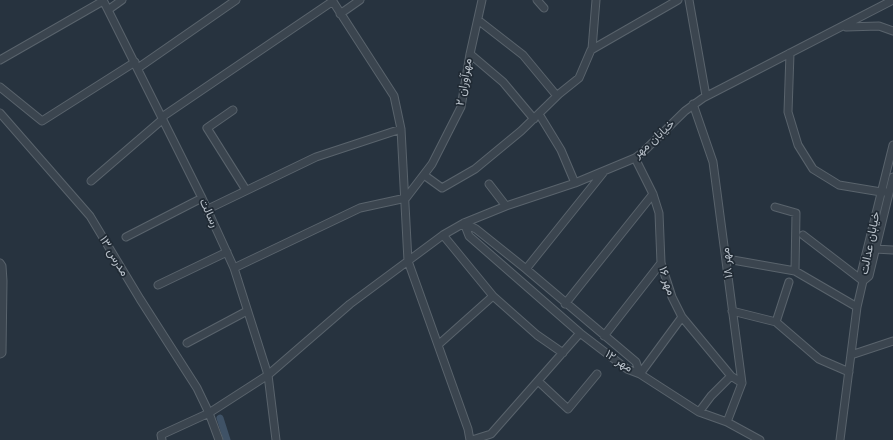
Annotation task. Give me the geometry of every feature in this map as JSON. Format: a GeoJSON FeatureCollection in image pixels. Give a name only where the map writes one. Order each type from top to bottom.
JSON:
{"type":"FeatureCollection","features":[{"type":"Feature","properties":{"kind":"street"},"geometry":{"type":"LineString","coordinates":[[0,60],[103,0]]}},
{"type":"Feature","properties":{"kind":"street","name":"رسالت"},"geometry":{"type":"LineString","coordinates":[[103,0],[208,209],[234,268],[268,375],[276,440]]}},
{"type":"Feature","properties":{"kind":"street"},"geometry":{"type":"LineString","coordinates":[[108,10],[122,0]]}},
{"type":"Feature","properties":{"kind":"street"},"geometry":{"type":"LineString","coordinates":[[0,87],[42,121],[136,65],[236,0]]}},
{"type":"Feature","properties":{"kind":"street"},"geometry":{"type":"LineString","coordinates":[[340,14],[360,0]]}},
{"type":"Feature","properties":{"kind":"street","name":"مهرآوران ۲"},"geometry":{"type":"LineString","coordinates":[[406,198],[432,164],[461,107],[470,54],[482,0]]}},
{"type":"Feature","properties":{"kind":"street"},"geometry":{"type":"LineString","coordinates":[[537,0],[544,8]]}},
{"type":"Feature","properties":{"kind":"street"},"geometry":{"type":"LineString","coordinates":[[592,49],[596,0]]}},
{"type":"Feature","properties":{"kind":"street"},"geometry":{"type":"LineString","coordinates":[[424,175],[442,188],[475,169],[521,131],[557,96],[579,78],[592,49],[678,0]]}},
{"type":"Feature","properties":{"kind":"street"},"geometry":{"type":"LineString","coordinates":[[689,0],[706,96]]}},
{"type":"Feature","properties":{"kind":"street","name":"خیابان مهر"},"geometry":{"type":"LineString","coordinates":[[162,440],[161,435],[209,413],[268,375],[350,304],[443,235],[464,223],[506,206],[576,184],[635,158],[693,104],[706,96],[842,28],[893,0]]}},
{"type":"Feature","properties":{"kind":"street"},"geometry":{"type":"LineString","coordinates":[[91,181],[162,118],[332,1],[394,96],[401,129],[406,198],[408,261],[471,440],[491,434],[580,333]]}},
{"type":"Feature","properties":{"kind":"street"},"geometry":{"type":"LineString","coordinates":[[478,20],[523,55],[557,96]]}},
{"type":"Feature","properties":{"kind":"street"},"geometry":{"type":"LineString","coordinates":[[842,28],[879,26],[893,31]]}},
{"type":"Feature","properties":{"kind":"street"},"geometry":{"type":"LineString","coordinates":[[790,53],[788,112],[798,145],[813,169],[838,185],[889,192]]}},
{"type":"Feature","properties":{"kind":"street"},"geometry":{"type":"LineString","coordinates":[[470,54],[503,82],[536,116],[561,150],[576,184]]}},
{"type":"Feature","properties":{"kind":"street","name":"مهر ۱۸"},"geometry":{"type":"LineString","coordinates":[[693,104],[713,162],[727,259],[732,311],[742,383],[727,422]]}},
{"type":"Feature","properties":{"kind":"street"},"geometry":{"type":"LineString","coordinates":[[233,110],[207,128],[246,190]]}},
{"type":"Feature","properties":{"kind":"street","name":"مدرس ۱۳"},"geometry":{"type":"LineString","coordinates":[[0,113],[90,216],[140,299],[197,388],[209,413],[218,440]]}},
{"type":"Feature","properties":{"kind":"street"},"geometry":{"type":"LineString","coordinates":[[208,209],[316,157],[401,129]]}},
{"type":"Feature","properties":{"kind":"street","name":"خیابان عدالت"},"geometry":{"type":"LineString","coordinates":[[893,145],[861,274],[863,281],[869,276],[893,176]]}},
{"type":"Feature","properties":{"kind":"street","name":"مهر ۱۶"},"geometry":{"type":"LineString","coordinates":[[635,158],[659,212],[661,263],[672,298],[682,317],[731,376],[742,383]]}},
{"type":"Feature","properties":{"kind":"street"},"geometry":{"type":"LineString","coordinates":[[526,269],[603,172]]}},
{"type":"Feature","properties":{"kind":"street"},"geometry":{"type":"LineString","coordinates":[[489,184],[506,206]]}},
{"type":"Feature","properties":{"kind":"street"},"geometry":{"type":"LineString","coordinates":[[565,304],[652,194]]}},
{"type":"Feature","properties":{"kind":"street"},"geometry":{"type":"LineString","coordinates":[[126,237],[202,198]]}},
{"type":"Feature","properties":{"kind":"street"},"geometry":{"type":"LineString","coordinates":[[234,268],[360,208],[406,198]]}},
{"type":"Feature","properties":{"kind":"street"},"geometry":{"type":"LineString","coordinates":[[775,207],[796,214],[795,271]]}},
{"type":"Feature","properties":{"kind":"street","name":"مهر ۱۲"},"geometry":{"type":"LineString","coordinates":[[464,223],[476,229],[526,269],[565,304],[636,362],[640,374]]}},
{"type":"Feature","properties":{"kind":"street","name":"مهر ۱۲"},"geometry":{"type":"LineString","coordinates":[[464,223],[469,236],[568,323],[627,369],[640,374]]}},
{"type":"Feature","properties":{"kind":"street"},"geometry":{"type":"LineString","coordinates":[[443,235],[494,296],[537,335],[563,353]]}},
{"type":"Feature","properties":{"kind":"street"},"geometry":{"type":"LineString","coordinates":[[803,235],[863,281],[857,307],[840,440]]}},
{"type":"Feature","properties":{"kind":"street"},"geometry":{"type":"LineString","coordinates":[[875,249],[893,250]]}},
{"type":"Feature","properties":{"kind":"street"},"geometry":{"type":"LineString","coordinates":[[158,285],[227,252]]}},
{"type":"Feature","properties":{"kind":"street"},"geometry":{"type":"LineString","coordinates":[[727,259],[795,271],[857,307]]}},
{"type":"Feature","properties":{"kind":"street"},"geometry":{"type":"LineString","coordinates":[[0,263],[2,266],[3,282],[2,353],[0,354]]}},
{"type":"Feature","properties":{"kind":"street"},"geometry":{"type":"LineString","coordinates":[[604,336],[661,263]]}},
{"type":"Feature","properties":{"kind":"street"},"geometry":{"type":"LineString","coordinates":[[776,322],[789,282]]}},
{"type":"Feature","properties":{"kind":"street"},"geometry":{"type":"LineString","coordinates":[[438,345],[494,296]]}},
{"type":"Feature","properties":{"kind":"street"},"geometry":{"type":"LineString","coordinates":[[188,343],[247,311]]}},
{"type":"Feature","properties":{"kind":"street"},"geometry":{"type":"LineString","coordinates":[[732,311],[776,322],[819,360],[849,372]]}},
{"type":"Feature","properties":{"kind":"street"},"geometry":{"type":"LineString","coordinates":[[568,323],[577,313]]}},
{"type":"Feature","properties":{"kind":"street"},"geometry":{"type":"LineString","coordinates":[[682,317],[640,374],[699,412],[727,422],[760,440]]}},
{"type":"Feature","properties":{"kind":"street"},"geometry":{"type":"LineString","coordinates":[[851,356],[893,340]]}},
{"type":"Feature","properties":{"kind":"street"},"geometry":{"type":"LineString","coordinates":[[538,381],[568,409],[597,374]]}},
{"type":"Feature","properties":{"kind":"street"},"geometry":{"type":"LineString","coordinates":[[699,412],[711,396],[731,376]]}},
{"type":"Feature","properties":{"kind":"waterway"},"geometry":{"type":"LineString","coordinates":[[220,418],[227,440]]}}]}
